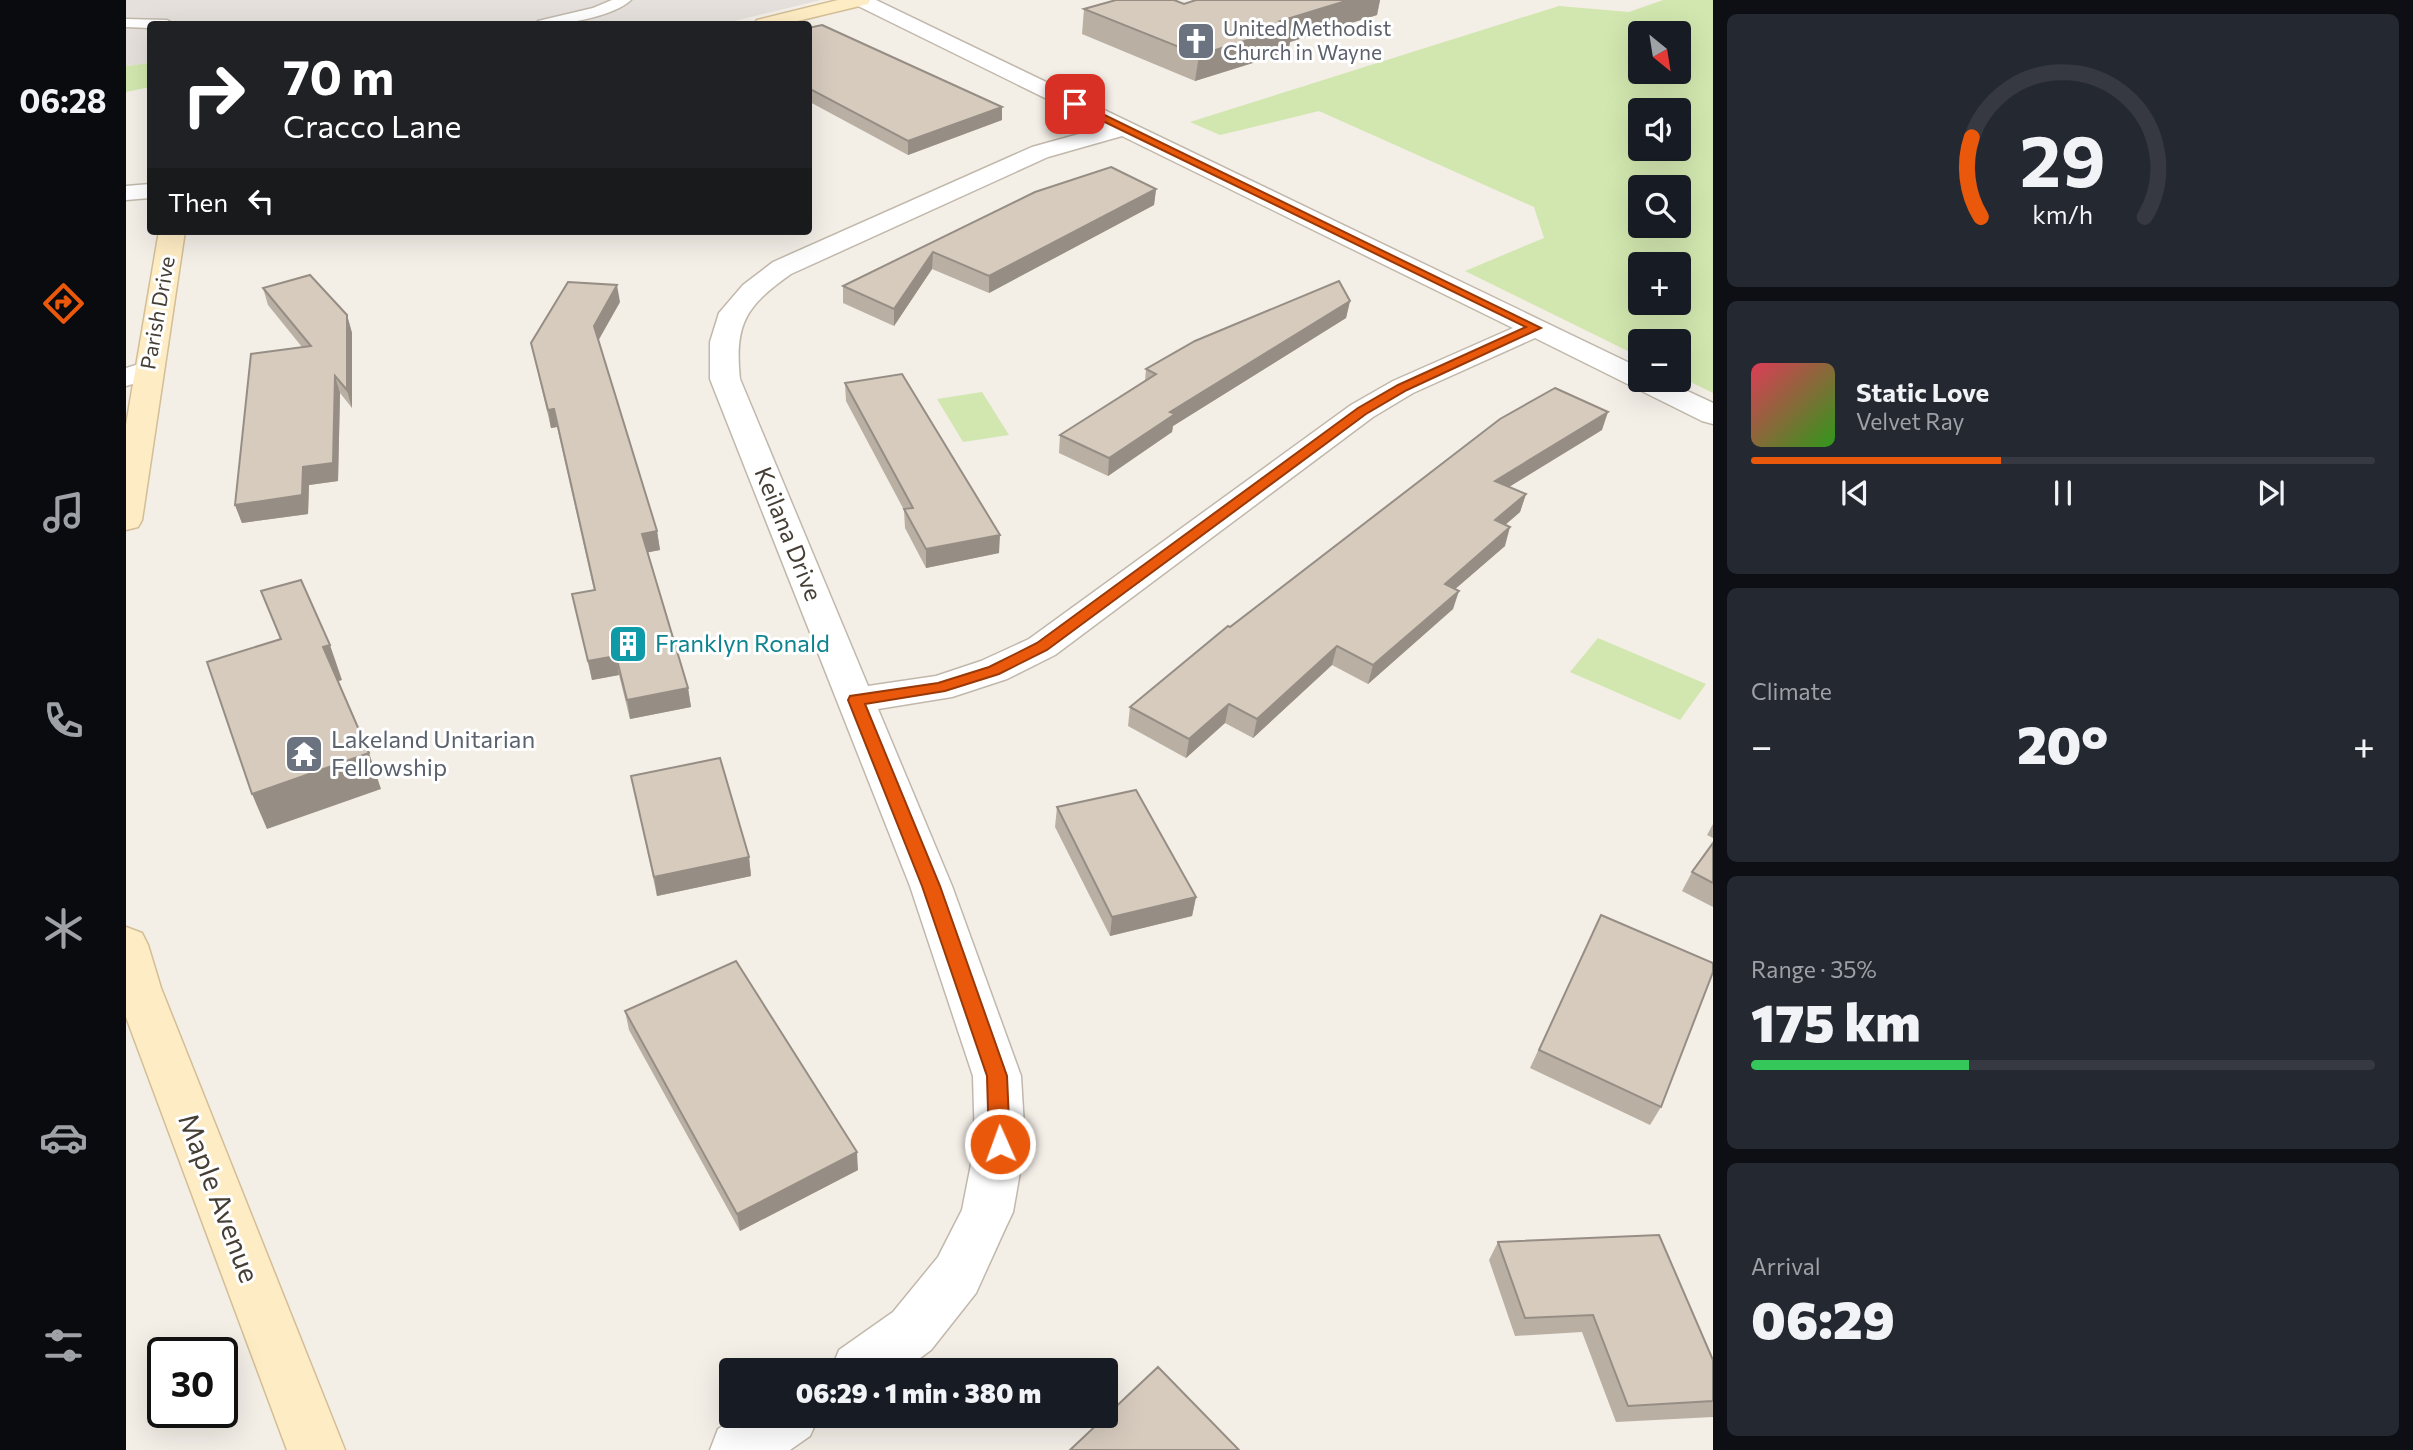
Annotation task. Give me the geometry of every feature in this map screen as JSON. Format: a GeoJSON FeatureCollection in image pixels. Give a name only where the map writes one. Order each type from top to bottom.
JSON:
{"type":"FeatureCollection","features":[{"type":"Feature","properties":{"kind":"street"},"geometry":{"type":"LineString","coordinates":[[776,21],[861,0],[1628,373]]}},
{"type":"Feature","properties":{"kind":"street","name":"Keilana Drive"},"geometry":{"type":"LineString","coordinates":[[875,1358],[912,1331],[957,1275],[987,1212],[1000,1144],[997,1076],[931,886],[725,379],[721,351],[726,326],[738,304],[757,285],[782,268],[1030,156],[1124,128]]}},
{"type":"Feature","properties":{"kind":"street"},"geometry":{"type":"LineString","coordinates":[[126,192],[147,191]]}},
{"type":"Feature","properties":{"kind":"street","name":"Parish Drive"},"geometry":{"type":"LineString","coordinates":[[126,520],[137,373],[171,235]]}},
{"type":"Feature","properties":{"kind":"street"},"geometry":{"type":"LineString","coordinates":[[856,700],[939,688],[994,670],[1042,647],[1362,411],[1403,387],[1535,328]]}},
{"type":"Feature","properties":{"kind":"street"},"geometry":{"type":"LineString","coordinates":[[1666,392],[1713,415]]}},
{"type":"Feature","properties":{"kind":"street","name":"Maple Avenue"},"geometry":{"type":"LineString","coordinates":[[126,945],[138,988],[316,1450]]}},
{"type":"Feature","properties":{"kind":"street"},"geometry":{"type":"LineString","coordinates":[[739,1450],[772,1428]]}},
{"type":"Feature","properties":{"kind":"lane"},"geometry":{"type":"LineString","coordinates":[[556,21],[598,11],[624,0]]}},
{"type":"Feature","properties":{"kind":"lane"},"geometry":{"type":"LineString","coordinates":[[126,23],[147,24]]}},
{"type":"Feature","properties":{"kind":"shaded area"},"geometry":{"type":"Polygon","coordinates":[[[126,0],[821,0],[734,21],[147,21],[147,63],[126,66],[126,0]]]}},
{"type":"Feature","properties":{"kind":"green space"},"geometry":{"type":"Polygon","coordinates":[[[1663,0],[1713,0],[1713,393],[1691,382],[1691,329],[1628,329],[1628,351],[1465,271],[1544,238],[1534,207],[1319,111],[1220,135],[1190,122],[1559,6],[1629,12],[1663,0]]]}},
{"type":"Feature","properties":{"kind":"green space"},"geometry":{"type":"Polygon","coordinates":[[[147,63],[147,88],[126,92],[126,66],[147,63]]]}},
{"type":"Feature","properties":{"kind":"green space"},"geometry":{"type":"Polygon","coordinates":[[[982,392],[1009,435],[963,442],[937,399],[982,392]]]}},
{"type":"Feature","properties":{"kind":"green space"},"geometry":{"type":"Polygon","coordinates":[[[1598,638],[1706,684],[1680,720],[1570,672],[1598,638]]]}},
{"type":"Feature","properties":{"kind":"building"},"geometry":{"type":"Polygon","coordinates":[[[1116,0],[1174,0],[1184,4],[1196,0],[1349,0],[1280,21],[1293,26],[1199,55],[1084,9],[1116,0]]]}},
{"type":"Feature","properties":{"kind":"building"},"geometry":{"type":"Polygon","coordinates":[[[822,25],[1002,107],[908,141],[812,90],[812,27],[822,25]]]}},
{"type":"Feature","properties":{"kind":"building"},"geometry":{"type":"Polygon","coordinates":[[[1111,167],[1156,189],[989,276],[933,252],[894,309],[843,286],[1035,192],[1111,167]]]}},
{"type":"Feature","properties":{"kind":"building"},"geometry":{"type":"Polygon","coordinates":[[[310,275],[347,315],[347,390],[335,376],[333,463],[303,467],[302,495],[235,505],[251,354],[311,346],[263,288],[310,275]]]}},
{"type":"Feature","properties":{"kind":"building"},"geometry":{"type":"Polygon","coordinates":[[[1339,281],[1350,301],[1170,412],[1175,414],[1109,458],[1060,435],[1156,374],[1146,369],[1195,341],[1339,281]]]}},
{"type":"Feature","properties":{"kind":"building"},"geometry":{"type":"Polygon","coordinates":[[[568,282],[617,285],[594,326],[657,531],[642,534],[688,688],[627,700],[616,656],[588,661],[572,594],[595,590],[554,409],[548,410],[531,343],[568,282]]]}},
{"type":"Feature","properties":{"kind":"building"},"geometry":{"type":"Polygon","coordinates":[[[902,374],[1000,535],[926,549],[904,509],[913,508],[845,383],[902,374]]]}},
{"type":"Feature","properties":{"kind":"building"},"geometry":{"type":"Polygon","coordinates":[[[1555,388],[1608,412],[1495,481],[1526,494],[1495,520],[1510,527],[1445,584],[1459,591],[1373,665],[1337,646],[1257,719],[1229,704],[1189,739],[1130,707],[1228,626],[1500,419],[1555,388]]]}},
{"type":"Feature","properties":{"kind":"building","name":"Lakeland Unitarian Fellowship"},"geometry":{"type":"Polygon","coordinates":[[[301,580],[330,645],[323,647],[369,753],[252,794],[207,662],[281,639],[261,591],[301,580]]]}},
{"type":"Feature","properties":{"kind":"building"},"geometry":{"type":"Polygon","coordinates":[[[720,758],[749,857],[654,877],[631,776],[720,758]]]}},
{"type":"Feature","properties":{"kind":"building"},"geometry":{"type":"Polygon","coordinates":[[[1136,790],[1196,897],[1112,917],[1057,807],[1136,790]]]}},
{"type":"Feature","properties":{"kind":"building"},"geometry":{"type":"Polygon","coordinates":[[[1713,843],[1713,883],[1692,872],[1713,843]]]}},
{"type":"Feature","properties":{"kind":"building"},"geometry":{"type":"Polygon","coordinates":[[[1601,915],[1713,963],[1713,972],[1661,1107],[1539,1050],[1601,915]]]}},
{"type":"Feature","properties":{"kind":"building"},"geometry":{"type":"Polygon","coordinates":[[[736,961],[857,1152],[737,1214],[625,1011],[736,961]]]}},
{"type":"Feature","properties":{"kind":"building"},"geometry":{"type":"Polygon","coordinates":[[[1659,1235],[1713,1360],[1713,1401],[1628,1406],[1593,1315],[1525,1318],[1498,1242],[1659,1235]]]}},
{"type":"Feature","properties":{"kind":"building"},"geometry":{"type":"Polygon","coordinates":[[[1158,1367],[1239,1450],[1070,1450],[1093,1428],[1118,1428],[1118,1405],[1158,1367]]]}},
{"type":"Feature","properties":{"kind":"place","name":"United Methodist Church in Wayne"},"geometry":{"type":"Point","coordinates":[1196,41]}},
{"type":"Feature","properties":{"kind":"place","name":"Franklyn Ronald"},"geometry":{"type":"Point","coordinates":[628,644]}},
{"type":"Feature","properties":{"kind":"place","name":"Lakeland Unitarian Fellowship"},"geometry":{"type":"Point","coordinates":[304,754]}},
{"type":"Feature","properties":{"kind":"route"},"geometry":{"type":"LineString","coordinates":[[1000,1144],[997,1076],[931,886],[856,700],[939,688],[994,670],[1042,647],[1362,411],[1403,387],[1535,328],[1075,104]]}}]}
